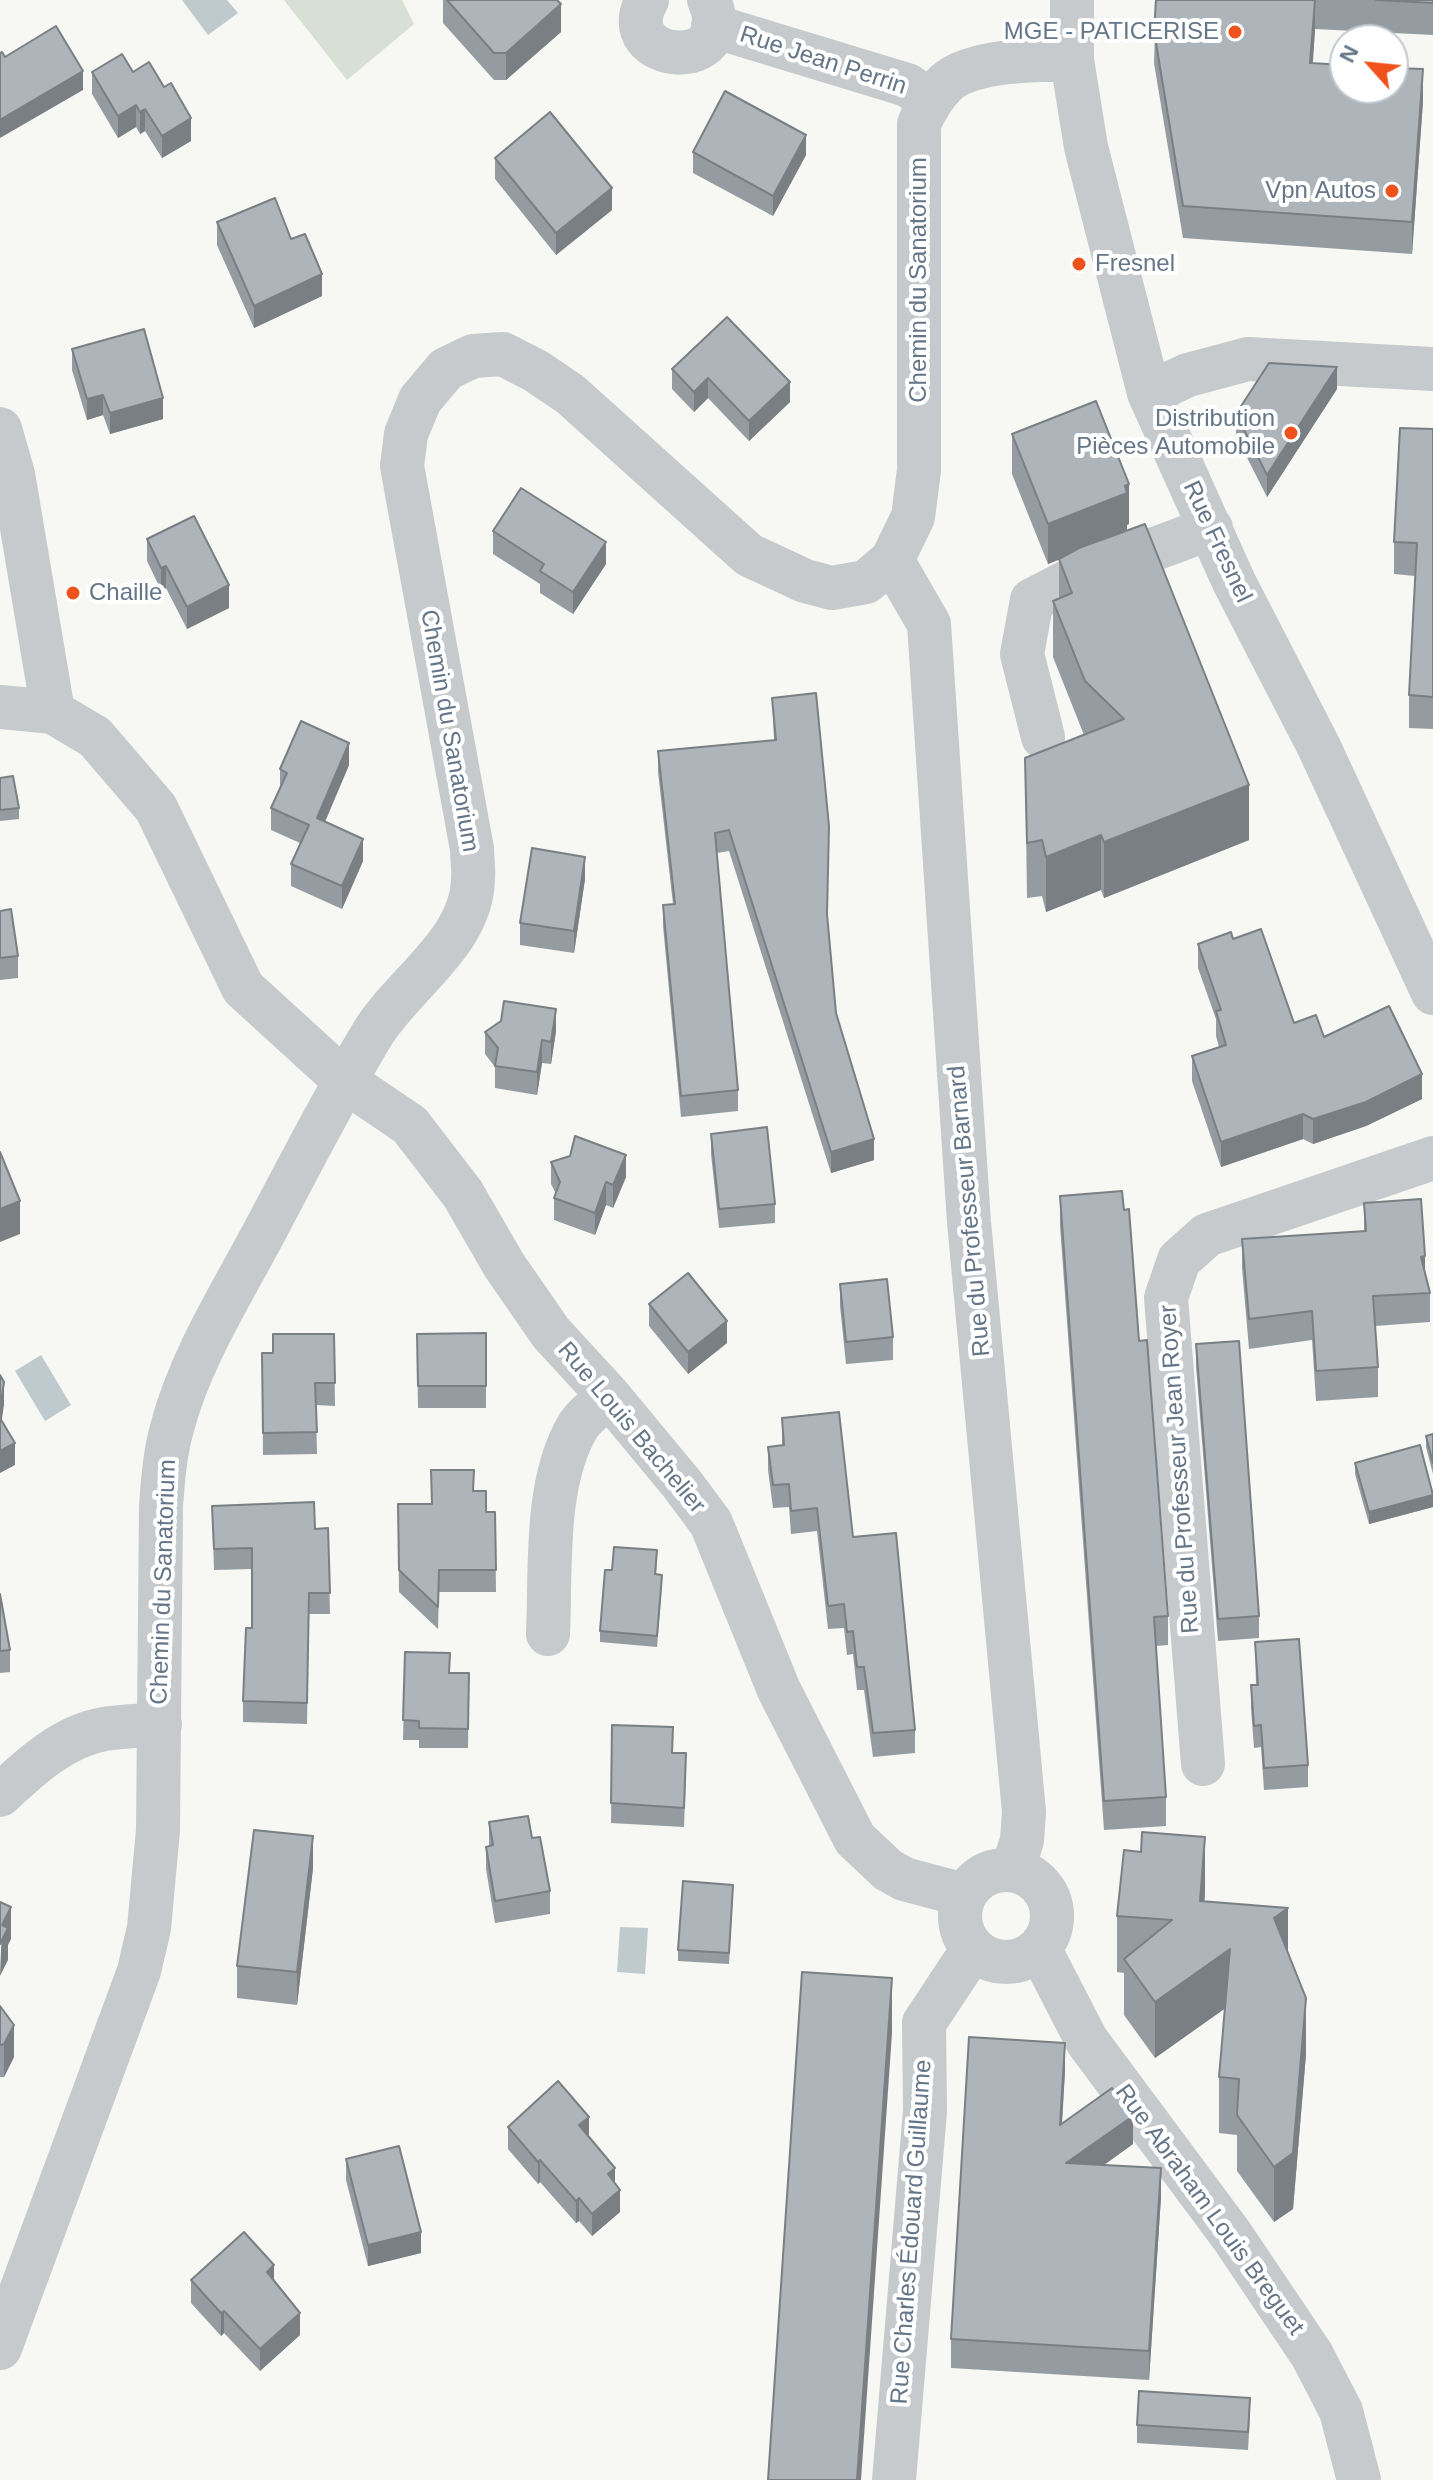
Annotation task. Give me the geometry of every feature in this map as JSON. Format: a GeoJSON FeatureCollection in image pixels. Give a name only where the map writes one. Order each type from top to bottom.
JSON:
{"type":"FeatureCollection","features":[{"type":"Feature","properties":{"kind":"street"},"geometry":{"type":"LineString","coordinates":[[647,0],[642,17],[643,29],[657,48],[667,53],[691,52],[701,46],[709,37],[711,13]]}},
{"type":"Feature","properties":{"kind":"street","name":"Rue Jean Perrin"},"geometry":{"type":"LineString","coordinates":[[711,13],[907,85],[930,100]]}},
{"type":"Feature","properties":{"kind":"street"},"geometry":{"type":"LineString","coordinates":[[930,100],[948,80],[966,71],[1028,60],[1070,20]]}},
{"type":"Feature","properties":{"kind":"street","name":"Rue Fresnel"},"geometry":{"type":"LineString","coordinates":[[1070,20],[1086,147],[1149,393],[1234,582],[1319,747],[1433,993]]}},
{"type":"Feature","properties":{"kind":"street","name":"Chemin du Sanatorium"},"geometry":{"type":"LineString","coordinates":[[0,2348],[139,1971],[149,1928],[158,1830],[161,1506],[164,1464],[173,1426],[202,1349],[345,1081],[375,1030],[403,992],[451,943],[466,913],[474,881],[472,849],[402,466],[406,434],[420,400],[446,369],[473,356],[503,354],[570,394],[749,555],[805,581],[832,588],[866,582],[892,560],[913,517],[919,470],[919,124],[930,100]]}},
{"type":"Feature","properties":{"kind":"street"},"geometry":{"type":"LineString","coordinates":[[1149,393],[1188,375],[1248,359],[1433,369]]}},
{"type":"Feature","properties":{"kind":"street"},"geometry":{"type":"LineString","coordinates":[[0,429],[13,474],[53,712],[0,707]]}},
{"type":"Feature","properties":{"kind":"street"},"geometry":{"type":"LineString","coordinates":[[1043,737],[1022,654],[1032,600],[1069,581],[1211,528]]}},
{"type":"Feature","properties":{"kind":"street","name":"Rue du Professeur Barnard"},"geometry":{"type":"LineString","coordinates":[[892,560],[929,624],[969,1222],[1024,1812],[1022,1840],[1013,1869]]}},
{"type":"Feature","properties":{"kind":"street","name":"Rue Louis Bachelier"},"geometry":{"type":"LineString","coordinates":[[53,712],[95,737],[156,808],[243,988],[345,1081],[410,1125],[463,1194],[504,1265],[551,1333],[609,1396],[711,1523],[779,1690],[855,1839],[888,1870],[904,1879],[964,1895]]}},
{"type":"Feature","properties":{"kind":"street","name":"Rue du Professeur Jean Royer"},"geometry":{"type":"LineString","coordinates":[[1203,1764],[1166,1298],[1179,1260],[1207,1235],[1433,1158]]}},
{"type":"Feature","properties":{"kind":"street"},"geometry":{"type":"LineString","coordinates":[[548,1634],[555,1489],[562,1458],[580,1423],[609,1396]]}},
{"type":"Feature","properties":{"kind":"street"},"geometry":{"type":"LineString","coordinates":[[0,1795],[68,1741],[102,1729],[160,1724]]}},
{"type":"Feature","properties":{"kind":"street"},"geometry":{"type":"LineString","coordinates":[[998,1869],[1013,1869],[1026,1873],[1047,1893],[1052,1907],[1052,1922],[1048,1936],[1039,1948],[1014,1962],[999,1962],[985,1958],[973,1949],[959,1923],[959,1909],[972,1883],[984,1874],[998,1869]]}},
{"type":"Feature","properties":{"kind":"street","name":"Rue Abraham Louis Breguet"},"geometry":{"type":"LineString","coordinates":[[1039,1948],[1087,2041],[1232,2236],[1312,2355],[1341,2411],[1359,2480]]}},
{"type":"Feature","properties":{"kind":"street","name":"Rue Charles Édouard Guillaume"},"geometry":{"type":"LineString","coordinates":[[894,2480],[925,2111],[924,2023],[973,1949]]}},
{"type":"Feature","properties":{"kind":"shaded area"},"geometry":{"type":"Polygon","coordinates":[[[182,0],[227,0],[238,13],[208,35],[182,0]]]}},
{"type":"Feature","properties":{"kind":"shaded area"},"geometry":{"type":"Polygon","coordinates":[[[284,0],[402,0],[414,24],[347,80],[284,0]]]}},
{"type":"Feature","properties":{"kind":"shaded area"},"geometry":{"type":"Polygon","coordinates":[[[41,1355],[71,1405],[45,1421],[15,1371],[41,1355]]]}},
{"type":"Feature","properties":{"kind":"shaded area"},"geometry":{"type":"Polygon","coordinates":[[[620,1927],[648,1928],[645,1974],[617,1972],[620,1927]]]}},
{"type":"Feature","properties":{"kind":"building"},"geometry":{"type":"Polygon","coordinates":[[[447,0],[557,0],[561,4],[506,53],[494,53],[447,0]]]}},
{"type":"Feature","properties":{"kind":"building"},"geometry":{"type":"Polygon","coordinates":[[[1156,0],[1315,0],[1310,63],[1329,64],[1329,104],[1409,104],[1409,69],[1423,69],[1412,222],[1183,206],[1154,31],[1156,0]]]}},
{"type":"Feature","properties":{"kind":"building"},"geometry":{"type":"Polygon","coordinates":[[[1376,0],[1433,0],[1433,3],[1376,0]]]}},
{"type":"Feature","properties":{"kind":"building"},"geometry":{"type":"Polygon","coordinates":[[[56,26],[83,71],[0,120],[0,53],[5,57],[56,26]]]}},
{"type":"Feature","properties":{"kind":"building"},"geometry":{"type":"Polygon","coordinates":[[[122,54],[133,72],[149,62],[164,87],[171,83],[191,118],[162,136],[145,109],[140,112],[136,105],[118,116],[92,72],[122,54]]]}},
{"type":"Feature","properties":{"kind":"building"},"geometry":{"type":"Polygon","coordinates":[[[725,91],[806,135],[773,196],[693,152],[725,91]]]}},
{"type":"Feature","properties":{"kind":"building"},"geometry":{"type":"Polygon","coordinates":[[[550,112],[612,188],[556,233],[495,158],[550,112]]]}},
{"type":"Feature","properties":{"kind":"building"},"geometry":{"type":"Polygon","coordinates":[[[275,198],[291,239],[305,234],[322,274],[254,306],[217,222],[275,198]]]}},
{"type":"Feature","properties":{"kind":"building"},"geometry":{"type":"Polygon","coordinates":[[[727,317],[790,382],[749,421],[708,378],[694,392],[672,369],[727,317]]]}},
{"type":"Feature","properties":{"kind":"building"},"geometry":{"type":"Polygon","coordinates":[[[144,329],[163,398],[110,413],[103,395],[87,399],[72,349],[144,329]]]}},
{"type":"Feature","properties":{"kind":"building"},"geometry":{"type":"Polygon","coordinates":[[[1269,363],[1337,367],[1267,475],[1236,414],[1269,363]]]}},
{"type":"Feature","properties":{"kind":"building"},"geometry":{"type":"Polygon","coordinates":[[[1096,401],[1129,484],[1125,486],[1127,493],[1048,524],[1012,434],[1096,401]]]}},
{"type":"Feature","properties":{"kind":"building"},"geometry":{"type":"Polygon","coordinates":[[[1400,428],[1433,429],[1433,697],[1409,695],[1417,543],[1394,542],[1400,428]]]}},
{"type":"Feature","properties":{"kind":"building"},"geometry":{"type":"Polygon","coordinates":[[[521,488],[606,542],[573,592],[540,571],[544,564],[493,531],[521,488]]]}},
{"type":"Feature","properties":{"kind":"building"},"geometry":{"type":"Polygon","coordinates":[[[194,516],[229,585],[187,607],[166,566],[161,568],[147,539],[194,516]]]}},
{"type":"Feature","properties":{"kind":"building"},"geometry":{"type":"Polygon","coordinates":[[[1145,524],[1249,785],[1104,842],[1101,835],[1046,857],[1042,840],[1027,843],[1025,758],[1124,719],[1085,681],[1053,601],[1072,593],[1059,559],[1079,548],[1145,524]]]}},
{"type":"Feature","properties":{"kind":"building"},"geometry":{"type":"Polygon","coordinates":[[[816,693],[829,826],[827,914],[836,1013],[874,1139],[831,1152],[729,830],[715,833],[738,1090],[681,1096],[663,905],[675,904],[658,751],[776,740],[772,698],[816,693]]]}},
{"type":"Feature","properties":{"kind":"building"},"geometry":{"type":"Polygon","coordinates":[[[301,721],[349,743],[317,818],[363,839],[342,886],[291,864],[309,825],[271,808],[287,773],[280,769],[301,721]]]}},
{"type":"Feature","properties":{"kind":"building"},"geometry":{"type":"Polygon","coordinates":[[[13,776],[19,808],[0,810],[0,778],[13,776]]]}},
{"type":"Feature","properties":{"kind":"building"},"geometry":{"type":"Polygon","coordinates":[[[532,848],[585,857],[574,931],[520,923],[532,848]]]}},
{"type":"Feature","properties":{"kind":"building"},"geometry":{"type":"Polygon","coordinates":[[[11,909],[18,956],[0,958],[0,911],[11,909]]]}},
{"type":"Feature","properties":{"kind":"building"},"geometry":{"type":"Polygon","coordinates":[[[1261,929],[1294,1023],[1316,1015],[1324,1037],[1389,1006],[1422,1074],[1366,1102],[1313,1119],[1303,1114],[1221,1142],[1192,1056],[1226,1045],[1216,1011],[1221,1010],[1198,944],[1231,932],[1233,939],[1261,929]]]}},
{"type":"Feature","properties":{"kind":"building"},"geometry":{"type":"Polygon","coordinates":[[[504,1001],[556,1009],[551,1042],[542,1040],[537,1072],[495,1066],[498,1048],[485,1032],[501,1021],[504,1001]]]}},
{"type":"Feature","properties":{"kind":"building"},"geometry":{"type":"Polygon","coordinates":[[[767,1127],[775,1204],[719,1209],[711,1134],[767,1127]]]}},
{"type":"Feature","properties":{"kind":"building"},"geometry":{"type":"Polygon","coordinates":[[[575,1136],[626,1155],[613,1185],[606,1182],[595,1213],[554,1198],[560,1182],[551,1162],[570,1156],[575,1136]]]}},
{"type":"Feature","properties":{"kind":"building"},"geometry":{"type":"Polygon","coordinates":[[[0,1152],[20,1201],[0,1209],[0,1152]]]}},
{"type":"Feature","properties":{"kind":"building"},"geometry":{"type":"Polygon","coordinates":[[[1122,1191],[1124,1210],[1129,1209],[1139,1341],[1147,1340],[1168,1616],[1154,1617],[1166,1797],[1104,1801],[1060,1196],[1122,1191]]]}},
{"type":"Feature","properties":{"kind":"building"},"geometry":{"type":"Polygon","coordinates":[[[1421,1199],[1425,1256],[1421,1257],[1430,1293],[1373,1296],[1378,1367],[1316,1371],[1312,1311],[1249,1319],[1242,1239],[1366,1231],[1364,1203],[1421,1199]]]}},
{"type":"Feature","properties":{"kind":"building"},"geometry":{"type":"Polygon","coordinates":[[[688,1273],[727,1321],[688,1352],[649,1304],[688,1273]]]}},
{"type":"Feature","properties":{"kind":"building"},"geometry":{"type":"Polygon","coordinates":[[[887,1279],[893,1337],[846,1342],[840,1284],[887,1279]]]}},
{"type":"Feature","properties":{"kind":"building"},"geometry":{"type":"Polygon","coordinates":[[[486,1333],[486,1386],[418,1386],[417,1334],[486,1333]]]}},
{"type":"Feature","properties":{"kind":"building"},"geometry":{"type":"Polygon","coordinates":[[[273,1334],[334,1334],[335,1383],[315,1383],[317,1432],[263,1433],[262,1353],[273,1353],[273,1334]]]}},
{"type":"Feature","properties":{"kind":"building"},"geometry":{"type":"Polygon","coordinates":[[[1239,1341],[1259,1616],[1218,1619],[1196,1344],[1239,1341]]]}},
{"type":"Feature","properties":{"kind":"building"},"geometry":{"type":"Polygon","coordinates":[[[0,1375],[4,1382],[0,1409],[0,1375]]]}},
{"type":"Feature","properties":{"kind":"building"},"geometry":{"type":"Polygon","coordinates":[[[839,1412],[853,1537],[896,1533],[915,1730],[873,1733],[864,1667],[857,1667],[853,1631],[847,1632],[844,1604],[828,1606],[817,1508],[791,1511],[789,1484],[773,1485],[768,1447],[784,1445],[782,1418],[839,1412]]]}},
{"type":"Feature","properties":{"kind":"building"},"geometry":{"type":"Polygon","coordinates":[[[0,1418],[15,1443],[0,1451],[0,1418]]]}},
{"type":"Feature","properties":{"kind":"building"},"geometry":{"type":"Polygon","coordinates":[[[1433,1434],[1433,1463],[1426,1436],[1433,1434]]]}},
{"type":"Feature","properties":{"kind":"building"},"geometry":{"type":"Polygon","coordinates":[[[1420,1445],[1433,1495],[1369,1512],[1355,1463],[1420,1445]]]}},
{"type":"Feature","properties":{"kind":"building"},"geometry":{"type":"Polygon","coordinates":[[[431,1470],[474,1470],[473,1491],[486,1491],[486,1512],[495,1512],[496,1570],[439,1570],[438,1607],[399,1570],[398,1504],[432,1504],[431,1470]]]}},
{"type":"Feature","properties":{"kind":"building"},"geometry":{"type":"Polygon","coordinates":[[[314,1502],[315,1529],[328,1528],[330,1593],[309,1593],[307,1703],[243,1701],[246,1628],[252,1628],[252,1548],[214,1549],[212,1506],[314,1502]]]}},
{"type":"Feature","properties":{"kind":"building"},"geometry":{"type":"Polygon","coordinates":[[[614,1547],[657,1550],[655,1574],[662,1575],[657,1636],[600,1631],[605,1570],[612,1570],[614,1547]]]}},
{"type":"Feature","properties":{"kind":"building"},"geometry":{"type":"Polygon","coordinates":[[[0,1594],[10,1650],[0,1651],[0,1594]]]}},
{"type":"Feature","properties":{"kind":"building"},"geometry":{"type":"Polygon","coordinates":[[[1299,1639],[1308,1765],[1264,1768],[1261,1725],[1254,1726],[1251,1685],[1258,1685],[1255,1642],[1299,1639]]]}},
{"type":"Feature","properties":{"kind":"building"},"geometry":{"type":"Polygon","coordinates":[[[405,1652],[450,1653],[449,1673],[469,1673],[468,1729],[419,1728],[419,1721],[403,1720],[405,1652]]]}},
{"type":"Feature","properties":{"kind":"building"},"geometry":{"type":"Polygon","coordinates":[[[612,1725],[673,1727],[672,1753],[686,1753],[684,1808],[611,1803],[612,1725]]]}},
{"type":"Feature","properties":{"kind":"building"},"geometry":{"type":"Polygon","coordinates":[[[528,1816],[532,1838],[540,1837],[550,1891],[495,1901],[486,1847],[493,1845],[489,1822],[528,1816]]]}},
{"type":"Feature","properties":{"kind":"building"},"geometry":{"type":"Polygon","coordinates":[[[254,1830],[313,1836],[297,1972],[237,1966],[254,1830]]]}},
{"type":"Feature","properties":{"kind":"building"},"geometry":{"type":"Polygon","coordinates":[[[1142,1832],[1205,1837],[1200,1901],[1288,1908],[1274,1918],[1306,1998],[1293,2153],[1274,2167],[1237,2115],[1239,2079],[1219,2077],[1230,1949],[1155,2002],[1124,1959],[1172,1920],[1117,1916],[1124,1850],[1141,1852],[1142,1832]]]}},
{"type":"Feature","properties":{"kind":"building"},"geometry":{"type":"Polygon","coordinates":[[[683,1881],[733,1885],[729,1953],[678,1950],[683,1881]]]}},
{"type":"Feature","properties":{"kind":"building"},"geometry":{"type":"Polygon","coordinates":[[[0,1902],[11,1907],[2,1925],[8,1928],[0,1944],[0,1902]]]}},
{"type":"Feature","properties":{"kind":"building"},"geometry":{"type":"Polygon","coordinates":[[[802,1972],[892,1978],[857,2480],[768,2480],[802,1972]]]}},
{"type":"Feature","properties":{"kind":"building"},"geometry":{"type":"Polygon","coordinates":[[[0,2006],[14,2025],[4,2044],[0,2045],[0,2006]]]}},
{"type":"Feature","properties":{"kind":"building"},"geometry":{"type":"Polygon","coordinates":[[[969,2037],[1065,2043],[1060,2125],[1112,2088],[1133,2116],[1066,2163],[1161,2168],[1149,2351],[951,2339],[969,2037]]]}},
{"type":"Feature","properties":{"kind":"building"},"geometry":{"type":"Polygon","coordinates":[[[558,2081],[589,2117],[579,2125],[615,2168],[608,2174],[620,2190],[592,2214],[579,2198],[576,2201],[540,2160],[538,2162],[508,2127],[558,2081]]]}},
{"type":"Feature","properties":{"kind":"building"},"geometry":{"type":"Polygon","coordinates":[[[399,2146],[421,2232],[368,2245],[346,2159],[399,2146]]]}},
{"type":"Feature","properties":{"kind":"building"},"geometry":{"type":"Polygon","coordinates":[[[244,2232],[274,2265],[267,2272],[300,2313],[260,2349],[191,2280],[244,2232]]]}},
{"type":"Feature","properties":{"kind":"building"},"geometry":{"type":"Polygon","coordinates":[[[1139,2391],[1250,2398],[1248,2432],[1137,2425],[1139,2391]]]}},
{"type":"Feature","properties":{"kind":"place","name":"MGE - PATICERISE"},"geometry":{"type":"Point","coordinates":[1235,32]}},
{"type":"Feature","properties":{"kind":"place","name":"Vpn Autos"},"geometry":{"type":"Point","coordinates":[1392,191]}},
{"type":"Feature","properties":{"kind":"place","name":"Fresnel"},"geometry":{"type":"Point","coordinates":[1079,264]}},
{"type":"Feature","properties":{"kind":"place","name":"Distribution Pièces Automobile"},"geometry":{"type":"Point","coordinates":[1291,433]}},
{"type":"Feature","properties":{"kind":"place","name":"Chaille"},"geometry":{"type":"Point","coordinates":[73,593]}}]}
